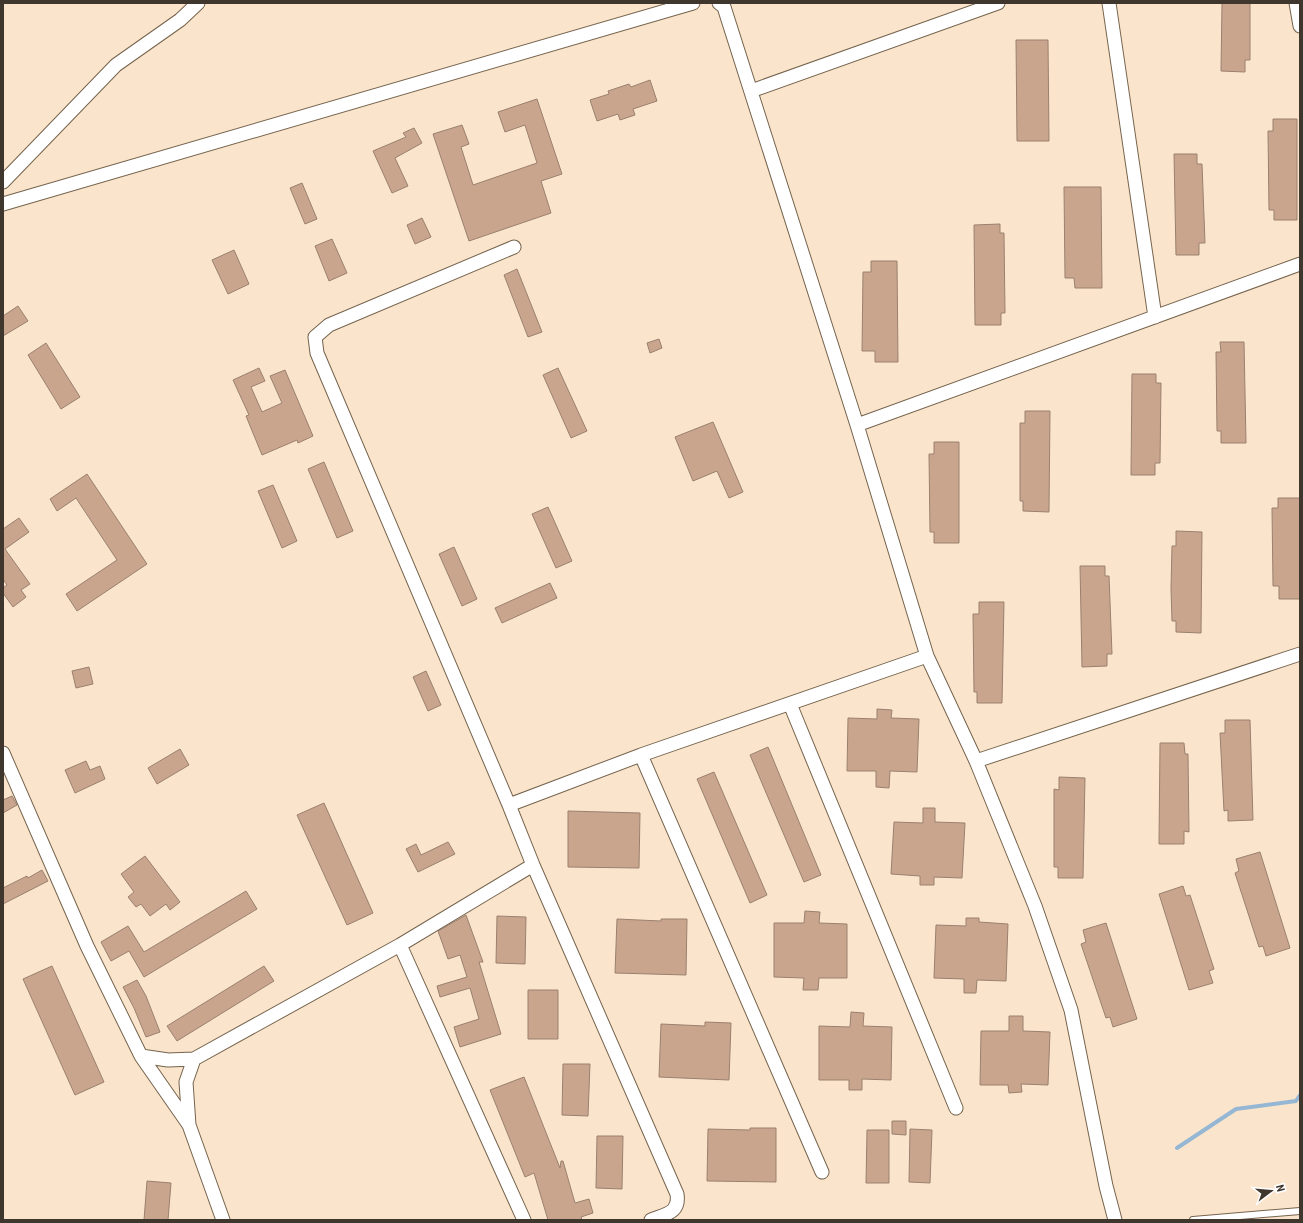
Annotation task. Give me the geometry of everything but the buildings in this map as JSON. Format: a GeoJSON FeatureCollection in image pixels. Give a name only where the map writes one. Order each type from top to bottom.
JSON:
{"type":"FeatureCollection","features":[{"type":"Feature","properties":{"kind":"street"},"geometry":{"type":"LineString","coordinates":[[3,182],[116,65],[180,20],[198,3]]}},
{"type":"Feature","properties":{"kind":"street"},"geometry":{"type":"LineString","coordinates":[[3,204],[693,3]]}},
{"type":"Feature","properties":{"kind":"street"},"geometry":{"type":"LineString","coordinates":[[719,3],[724,7],[751,91],[857,425],[928,656],[976,761],[1035,906],[1071,1010],[1106,1186],[1115,1220]]}},
{"type":"Feature","properties":{"kind":"street"},"geometry":{"type":"LineString","coordinates":[[751,91],[998,3]]}},
{"type":"Feature","properties":{"kind":"street"},"geometry":{"type":"LineString","coordinates":[[1109,3],[1155,317]]}},
{"type":"Feature","properties":{"kind":"street"},"geometry":{"type":"LineString","coordinates":[[1296,3],[1300,26]]}},
{"type":"Feature","properties":{"kind":"street"},"geometry":{"type":"LineString","coordinates":[[514,247],[329,325],[315,337],[317,353],[533,864],[677,1194],[678,1202],[676,1207],[670,1213],[651,1220]]}},
{"type":"Feature","properties":{"kind":"street"},"geometry":{"type":"LineString","coordinates":[[857,425],[1300,264]]}},
{"type":"Feature","properties":{"kind":"street"},"geometry":{"type":"LineString","coordinates":[[976,761],[1300,654]]}},
{"type":"Feature","properties":{"kind":"street"},"geometry":{"type":"LineString","coordinates":[[509,805],[641,755],[928,656]]}},
{"type":"Feature","properties":{"kind":"street"},"geometry":{"type":"LineString","coordinates":[[790,704],[956,1108]]}},
{"type":"Feature","properties":{"kind":"street"},"geometry":{"type":"LineString","coordinates":[[3,753],[87,946],[141,1056],[189,1125],[223,1220]]}},
{"type":"Feature","properties":{"kind":"street"},"geometry":{"type":"LineString","coordinates":[[641,755],[822,1172]]}},
{"type":"Feature","properties":{"kind":"street"},"geometry":{"type":"LineString","coordinates":[[141,1056],[168,1060],[194,1059],[400,945],[533,864]]}},
{"type":"Feature","properties":{"kind":"street"},"geometry":{"type":"LineString","coordinates":[[400,945],[524,1220]]}},
{"type":"Feature","properties":{"kind":"street"},"geometry":{"type":"LineString","coordinates":[[189,1125],[186,1082],[194,1059]]}},
{"type":"Feature","properties":{"kind":"lane"},"geometry":{"type":"LineString","coordinates":[[1193,1220],[1300,1211]]}},
{"type":"Feature","properties":{"kind":"waterway"},"geometry":{"type":"LineString","coordinates":[[1177,1148],[1236,1109],[1296,1101],[1300,1095]]}}]}
